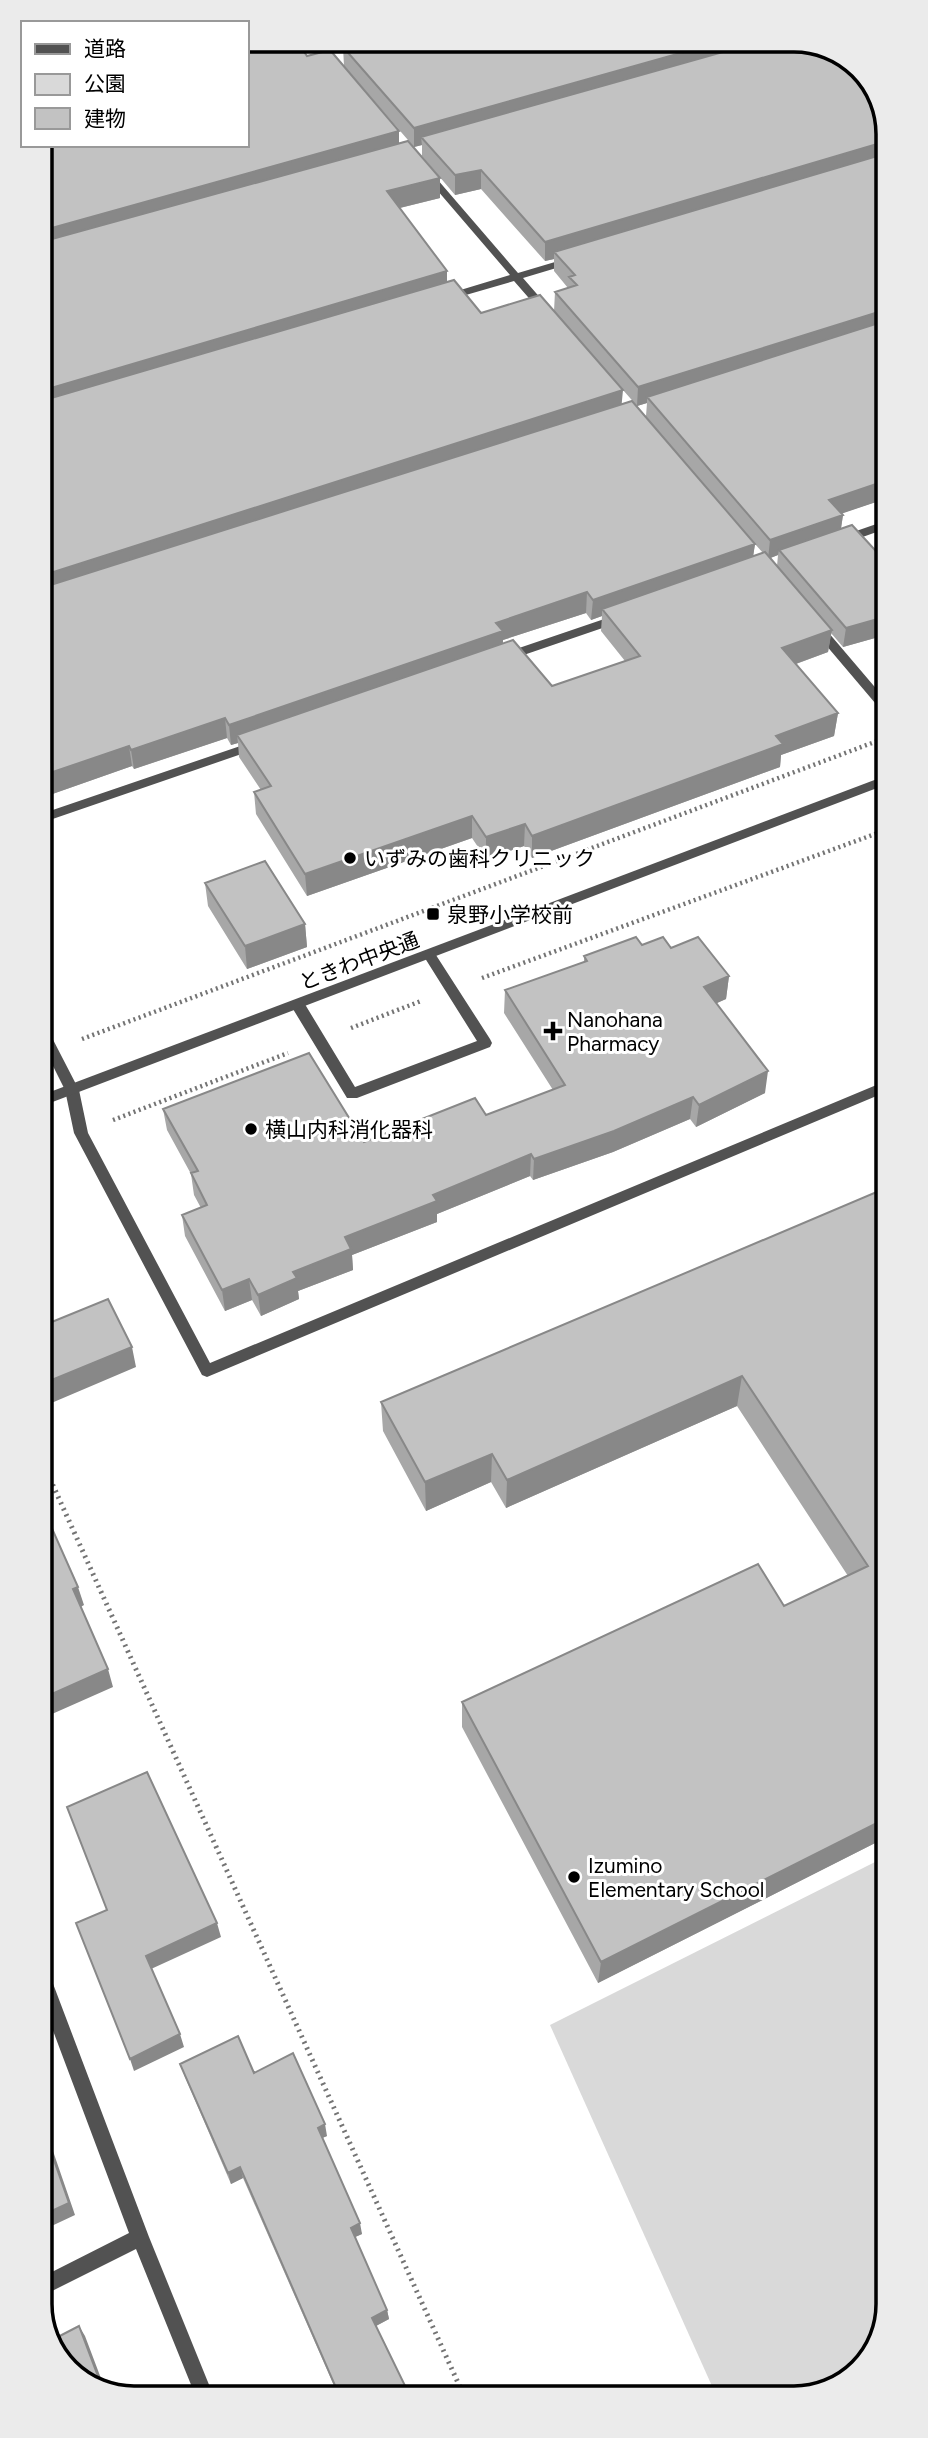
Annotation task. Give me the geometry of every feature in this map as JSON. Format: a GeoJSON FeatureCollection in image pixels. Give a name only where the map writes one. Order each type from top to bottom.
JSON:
{"type":"FeatureCollection","features":[{"type":"Feature","properties":{"kind":"street"},"geometry":{"type":"LineString","coordinates":[[323,52],[339,71]]}},
{"type":"Feature","properties":{"kind":"street"},"geometry":{"type":"LineString","coordinates":[[419,164],[553,319]]}},
{"type":"Feature","properties":{"kind":"street"},"geometry":{"type":"LineString","coordinates":[[437,300],[582,257]]}},
{"type":"Feature","properties":{"kind":"street"},"geometry":{"type":"LineString","coordinates":[[825,546],[876,528]]}},
{"type":"Feature","properties":{"kind":"street"},"geometry":{"type":"LineString","coordinates":[[489,663],[634,612]]}},
{"type":"Feature","properties":{"kind":"street"},"geometry":{"type":"LineString","coordinates":[[808,617],[876,696]]}},
{"type":"Feature","properties":{"kind":"street"},"geometry":{"type":"LineString","coordinates":[[53,815],[265,741]]}},
{"type":"Feature","properties":{"kind":"street","name":"ときわ中央通"},"geometry":{"type":"LineString","coordinates":[[53,1097],[876,784]]}},
{"type":"Feature","properties":{"kind":"street"},"geometry":{"type":"LineString","coordinates":[[298,1005],[352,1094],[485,1043],[429,955]]}},
{"type":"Feature","properties":{"kind":"street"},"geometry":{"type":"LineString","coordinates":[[53,1053],[72,1090],[81,1133],[207,1371],[876,1090]]}},
{"type":"Feature","properties":{"kind":"street"},"geometry":{"type":"LineString","coordinates":[[52,2006],[140,2237],[200,2385]]}},
{"type":"Feature","properties":{"kind":"street"},"geometry":{"type":"LineString","coordinates":[[52,2282],[140,2237]]}},
{"type":"Feature","properties":{"kind":"path"},"geometry":{"type":"LineString","coordinates":[[53,1049],[876,741]]}},
{"type":"Feature","properties":{"kind":"path"},"geometry":{"type":"LineString","coordinates":[[52,1484],[459,2385]]}},
{"type":"Feature","properties":{"kind":"green space"},"geometry":{"type":"Polygon","coordinates":[[[876,1862],[876,2303],[871,2330],[864,2344],[839,2372],[804,2385],[712,2386],[550,2025],[876,1862]]]}},
{"type":"Feature","properties":{"kind":"building"},"geometry":{"type":"Polygon","coordinates":[[[248,52],[304,52],[307,56],[332,52],[399,131],[53,228],[53,147],[248,147],[248,52]]]}},
{"type":"Feature","properties":{"kind":"building"},"geometry":{"type":"Polygon","coordinates":[[[348,52],[681,53],[414,128],[348,52]]]}},
{"type":"Feature","properties":{"kind":"building"},"geometry":{"type":"Polygon","coordinates":[[[720,53],[799,53],[815,55],[839,66],[862,89],[873,113],[876,144],[545,242],[481,170],[455,175],[421,137],[720,53]]]}},
{"type":"Feature","properties":{"kind":"building"},"geometry":{"type":"Polygon","coordinates":[[[408,141],[440,178],[387,191],[447,271],[53,387],[53,239],[408,141]]]}},
{"type":"Feature","properties":{"kind":"building"},"geometry":{"type":"Polygon","coordinates":[[[876,156],[876,313],[638,387],[555,292],[577,285],[569,277],[575,275],[554,252],[876,156]]]}},
{"type":"Feature","properties":{"kind":"building"},"geometry":{"type":"Polygon","coordinates":[[[454,280],[481,313],[540,295],[623,390],[53,572],[53,398],[454,280]]]}},
{"type":"Feature","properties":{"kind":"building"},"geometry":{"type":"Polygon","coordinates":[[[876,324],[876,484],[829,500],[843,515],[770,540],[647,397],[876,324]]]}},
{"type":"Feature","properties":{"kind":"building"},"geometry":{"type":"Polygon","coordinates":[[[632,401],[755,544],[593,600],[587,592],[496,623],[503,631],[229,725],[225,718],[131,750],[129,746],[53,772],[53,584],[632,401]]]}},
{"type":"Feature","properties":{"kind":"building"},"geometry":{"type":"Polygon","coordinates":[[[852,525],[876,551],[876,620],[846,628],[779,550],[852,525]]]}},
{"type":"Feature","properties":{"kind":"building"},"geometry":{"type":"Polygon","coordinates":[[[765,552],[832,630],[782,648],[838,713],[776,736],[783,744],[532,836],[525,824],[486,837],[472,816],[305,874],[254,792],[271,786],[237,735],[513,640],[552,686],[640,656],[602,609],[765,552]]]}},
{"type":"Feature","properties":{"kind":"building"},"geometry":{"type":"Polygon","coordinates":[[[265,861],[305,924],[245,946],[205,883],[265,861]]]}},
{"type":"Feature","properties":{"kind":"building"},"geometry":{"type":"Polygon","coordinates":[[[636,937],[642,945],[663,937],[671,948],[698,937],[729,976],[704,987],[768,1071],[699,1105],[693,1097],[614,1131],[534,1159],[531,1154],[433,1195],[437,1201],[345,1237],[351,1249],[293,1272],[297,1278],[258,1295],[249,1279],[222,1290],[182,1215],[207,1205],[191,1173],[198,1171],[163,1109],[309,1053],[364,1142],[475,1098],[486,1115],[565,1085],[505,990],[587,961],[584,956],[636,937]]]}},
{"type":"Feature","properties":{"kind":"building"},"geometry":{"type":"Polygon","coordinates":[[[876,1192],[876,1824],[601,1962],[462,1702],[758,1564],[784,1606],[868,1566],[742,1376],[507,1480],[492,1454],[425,1482],[381,1402],[876,1192]]]}},
{"type":"Feature","properties":{"kind":"building"},"geometry":{"type":"Polygon","coordinates":[[[108,1299],[132,1347],[52,1380],[52,1322],[108,1299]]]}},
{"type":"Feature","properties":{"kind":"building"},"geometry":{"type":"Polygon","coordinates":[[[52,1529],[78,1587],[73,1589],[108,1669],[52,1694],[52,1529]]]}},
{"type":"Feature","properties":{"kind":"building"},"geometry":{"type":"Polygon","coordinates":[[[147,1772],[217,1923],[146,1956],[180,2034],[130,2059],[76,1923],[107,1910],[67,1807],[147,1772]]]}},
{"type":"Feature","properties":{"kind":"building"},"geometry":{"type":"Polygon","coordinates":[[[238,2036],[254,2073],[293,2053],[325,2124],[318,2128],[360,2223],[351,2228],[387,2310],[372,2318],[405,2385],[335,2385],[240,2167],[228,2173],[180,2064],[238,2036]]]}},
{"type":"Feature","properties":{"kind":"building"},"geometry":{"type":"Polygon","coordinates":[[[52,2155],[69,2203],[52,2211],[52,2155]]]}},
{"type":"Feature","properties":{"kind":"building"},"geometry":{"type":"Polygon","coordinates":[[[79,2326],[98,2376],[73,2357],[59,2336],[79,2326]]]}},
{"type":"Feature","properties":{"kind":"place","name":"いずみの歯科クリニック"},"geometry":{"type":"Point","coordinates":[350,858]}},
{"type":"Feature","properties":{"kind":"place","name":"泉野小学校前"},"geometry":{"type":"Point","coordinates":[433,914]}},
{"type":"Feature","properties":{"kind":"place","name":"Nanohana Pharmacy"},"geometry":{"type":"Point","coordinates":[553,1031]}},
{"type":"Feature","properties":{"kind":"place","name":"横山内科消化器科"},"geometry":{"type":"Point","coordinates":[251,1129]}},
{"type":"Feature","properties":{"kind":"place","name":"Izumino Elementary School"},"geometry":{"type":"Point","coordinates":[574,1877]}}]}
